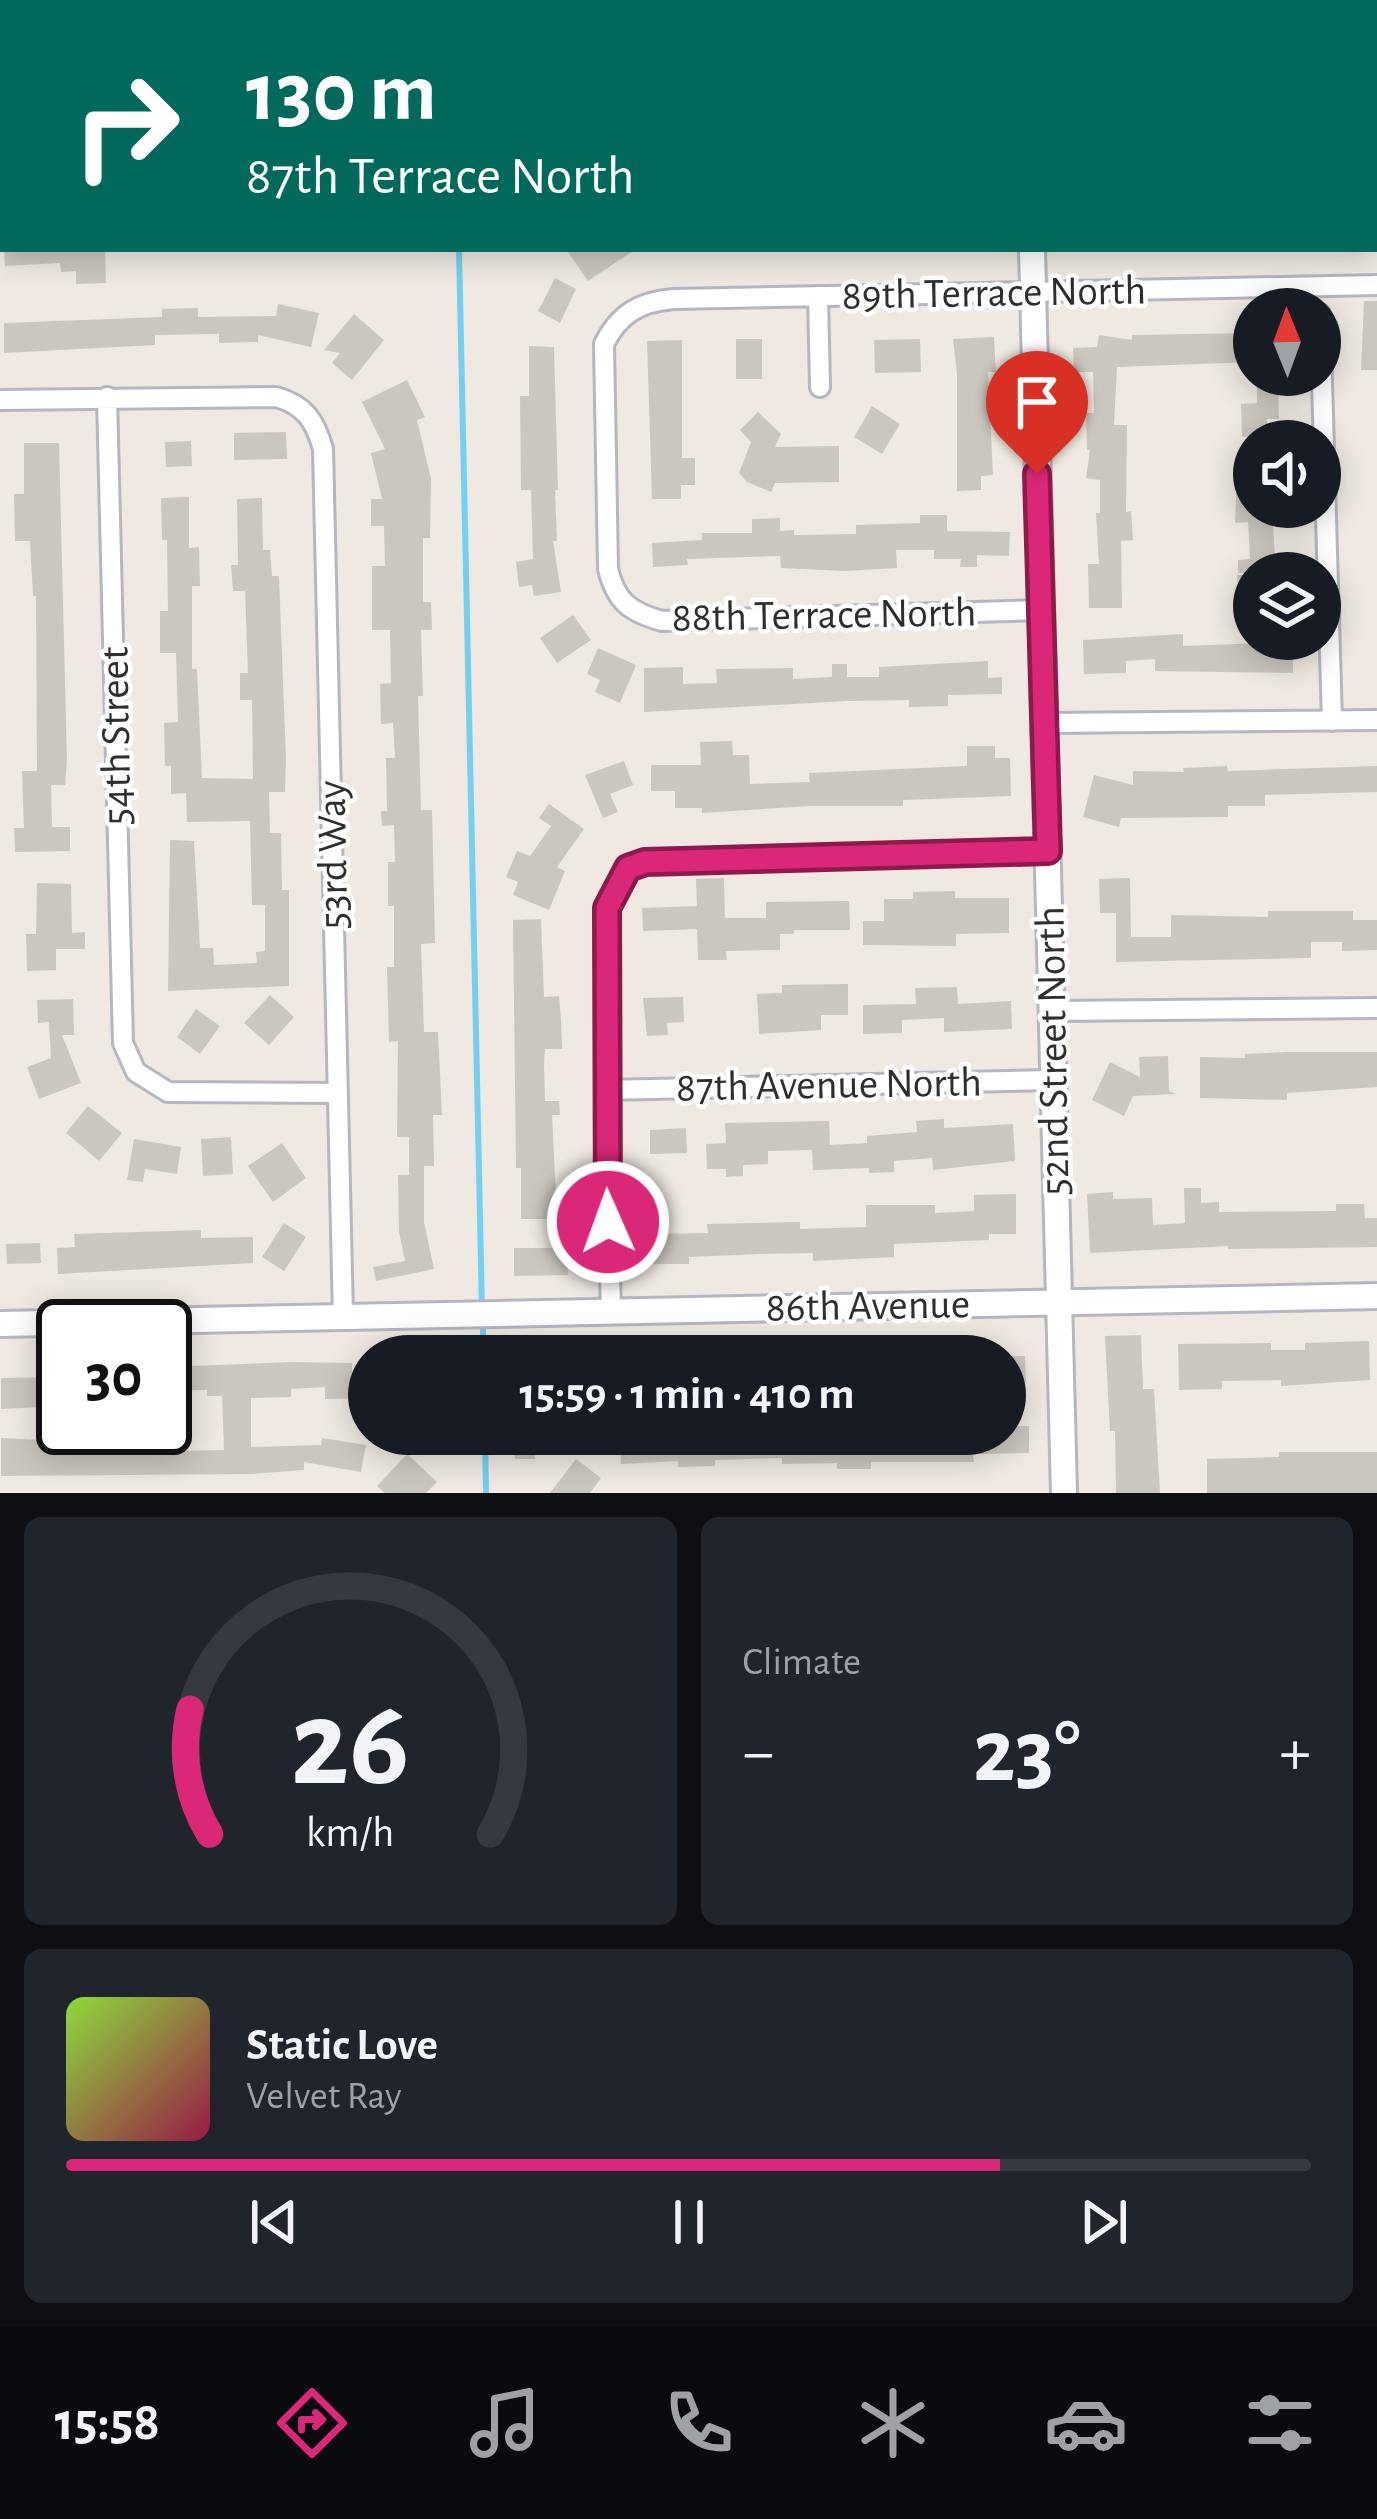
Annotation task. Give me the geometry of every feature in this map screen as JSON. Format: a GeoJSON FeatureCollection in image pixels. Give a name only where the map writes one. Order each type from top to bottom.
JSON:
{"type":"FeatureCollection","features":[{"type":"Feature","properties":{"kind":"street","name":"52nd Street North"},"geometry":{"type":"LineString","coordinates":[[1031,252],[1064,1493]]}},
{"type":"Feature","properties":{"kind":"street","name":"89th Terrace North"},"geometry":{"type":"LineString","coordinates":[[614,595],[608,569],[604,344],[616,321],[647,301],[1377,285]]}},
{"type":"Feature","properties":{"kind":"street"},"geometry":{"type":"LineString","coordinates":[[818,296],[820,387]]}},
{"type":"Feature","properties":{"kind":"street"},"geometry":{"type":"LineString","coordinates":[[1322,396],[1332,721]]}},
{"type":"Feature","properties":{"kind":"street"},"geometry":{"type":"LineString","coordinates":[[0,400],[107,397]]}},
{"type":"Feature","properties":{"kind":"street","name":"53rd Way"},"geometry":{"type":"LineString","coordinates":[[107,397],[276,397],[296,403],[316,424],[323,449],[344,1317]]}},
{"type":"Feature","properties":{"kind":"street","name":"54th Street"},"geometry":{"type":"LineString","coordinates":[[107,397],[124,1043],[136,1072],[168,1092],[338,1093]]}},
{"type":"Feature","properties":{"kind":"street","name":"88th Terrace North"},"geometry":{"type":"LineString","coordinates":[[614,595],[635,614],[662,621],[1041,610]]}},
{"type":"Feature","properties":{"kind":"street"},"geometry":{"type":"LineString","coordinates":[[1045,723],[1377,720]]}},
{"type":"Feature","properties":{"kind":"street"},"geometry":{"type":"LineString","coordinates":[[611,1311],[605,1090],[607,908],[628,868],[645,862],[1048,851]]}},
{"type":"Feature","properties":{"kind":"street"},"geometry":{"type":"LineString","coordinates":[[1052,1011],[1377,1008]]}},
{"type":"Feature","properties":{"kind":"street","name":"87th Avenue North"},"geometry":{"type":"LineString","coordinates":[[605,1090],[1054,1080]]}},
{"type":"Feature","properties":{"kind":"street","name":"86th Avenue"},"geometry":{"type":"LineString","coordinates":[[0,1324],[1377,1296]]}},
{"type":"Feature","properties":{"kind":"building"},"geometry":{"type":"Polygon","coordinates":[[[4,252],[105,252],[106,283],[76,284],[76,271],[61,272],[60,263],[5,266],[4,252]]]}},
{"type":"Feature","properties":{"kind":"building"},"geometry":{"type":"Polygon","coordinates":[[[568,252],[632,252],[588,281],[568,252]]]}},
{"type":"Feature","properties":{"kind":"building"},"geometry":{"type":"Polygon","coordinates":[[[555,278],[576,289],[560,323],[538,311],[555,278]]]}},
{"type":"Feature","properties":{"kind":"building"},"geometry":{"type":"Polygon","coordinates":[[[1364,301],[1377,301],[1377,370],[1361,370],[1364,301]]]}},
{"type":"Feature","properties":{"kind":"building"},"geometry":{"type":"Polygon","coordinates":[[[278,304],[319,313],[311,347],[258,335],[258,342],[219,343],[219,334],[155,335],[155,345],[4,353],[4,323],[162,317],[162,309],[198,308],[198,317],[276,316],[278,304]]]}},
{"type":"Feature","properties":{"kind":"building"},"geometry":{"type":"Polygon","coordinates":[[[354,314],[384,340],[352,380],[332,363],[340,353],[324,350],[354,314]]]}},
{"type":"Feature","properties":{"kind":"building"},"geometry":{"type":"Polygon","coordinates":[[[1233,333],[1233,363],[1117,367],[1114,425],[1127,425],[1126,512],[1131,511],[1133,540],[1121,541],[1122,608],[1089,608],[1088,564],[1099,564],[1096,513],[1100,513],[1100,480],[1086,478],[1090,450],[1086,413],[1094,413],[1093,372],[1074,372],[1073,348],[1097,347],[1099,335],[1132,340],[1132,335],[1233,333]]]}},
{"type":"Feature","properties":{"kind":"building"},"geometry":{"type":"Polygon","coordinates":[[[994,337],[996,372],[988,372],[993,475],[981,476],[981,490],[957,491],[953,339],[994,337]]]}},
{"type":"Feature","properties":{"kind":"building"},"geometry":{"type":"Polygon","coordinates":[[[736,339],[762,339],[762,379],[736,379],[736,339]]]}},
{"type":"Feature","properties":{"kind":"building"},"geometry":{"type":"Polygon","coordinates":[[[920,339],[921,372],[875,373],[874,340],[920,339]]]}},
{"type":"Feature","properties":{"kind":"building"},"geometry":{"type":"Polygon","coordinates":[[[682,340],[682,458],[695,458],[695,485],[681,485],[681,499],[652,499],[647,341],[682,340]]]}},
{"type":"Feature","properties":{"kind":"building"},"geometry":{"type":"Polygon","coordinates":[[[529,346],[554,347],[558,490],[557,541],[553,541],[561,592],[534,596],[532,585],[519,587],[516,562],[533,559],[531,490],[521,490],[520,396],[529,396],[529,346]]]}},
{"type":"Feature","properties":{"kind":"building"},"geometry":{"type":"Polygon","coordinates":[[[407,380],[425,417],[417,420],[431,479],[430,538],[423,538],[423,602],[431,602],[432,630],[421,630],[423,696],[418,696],[421,810],[432,810],[435,943],[421,944],[424,1032],[438,1032],[442,1115],[433,1115],[434,1166],[424,1166],[424,1222],[434,1269],[376,1281],[373,1267],[405,1261],[399,1232],[398,1175],[409,1175],[409,1137],[397,1137],[398,1041],[389,1042],[387,967],[394,967],[394,906],[388,906],[388,862],[395,862],[394,825],[382,826],[381,811],[387,811],[386,758],[395,758],[393,723],[381,724],[380,684],[391,683],[390,630],[372,630],[372,566],[385,566],[384,526],[371,526],[371,499],[382,499],[371,453],[385,449],[362,402],[407,380]]]}},
{"type":"Feature","properties":{"kind":"building"},"geometry":{"type":"Polygon","coordinates":[[[1257,396],[1278,396],[1279,419],[1241,420],[1241,404],[1257,403],[1257,396]]]}},
{"type":"Feature","properties":{"kind":"building"},"geometry":{"type":"Polygon","coordinates":[[[872,406],[900,424],[882,454],[854,437],[872,406]]]}},
{"type":"Feature","properties":{"kind":"building"},"geometry":{"type":"Polygon","coordinates":[[[758,412],[781,434],[775,447],[839,446],[839,482],[775,483],[771,492],[747,482],[739,473],[751,442],[740,430],[758,412]]]}},
{"type":"Feature","properties":{"kind":"building"},"geometry":{"type":"Polygon","coordinates":[[[286,432],[287,459],[234,460],[234,433],[286,432]]]}},
{"type":"Feature","properties":{"kind":"building"},"geometry":{"type":"Polygon","coordinates":[[[191,441],[192,466],[166,467],[165,442],[191,441]]]}},
{"type":"Feature","properties":{"kind":"building"},"geometry":{"type":"Polygon","coordinates":[[[24,443],[59,443],[67,761],[65,785],[51,785],[52,827],[70,827],[70,851],[15,852],[14,828],[24,828],[22,771],[37,771],[36,596],[30,541],[15,541],[14,494],[24,494],[24,443]]]}},
{"type":"Feature","properties":{"kind":"building"},"geometry":{"type":"Polygon","coordinates":[[[189,497],[189,548],[199,547],[200,586],[192,586],[192,669],[197,669],[202,778],[253,779],[252,700],[240,700],[240,673],[248,673],[245,591],[233,591],[231,565],[238,565],[237,499],[262,498],[263,550],[270,550],[272,576],[279,576],[285,792],[269,792],[270,833],[281,833],[282,890],[289,890],[289,986],[168,991],[170,840],[194,841],[200,948],[213,948],[214,965],[257,963],[256,952],[265,951],[265,905],[252,905],[250,821],[187,822],[186,793],[171,794],[171,766],[165,766],[164,723],[178,722],[176,653],[160,653],[160,611],[168,611],[161,498],[189,497]]]}},
{"type":"Feature","properties":{"kind":"building"},"geometry":{"type":"Polygon","coordinates":[[[920,515],[947,515],[947,531],[1010,532],[1009,556],[977,555],[977,567],[960,567],[961,559],[934,559],[934,550],[896,550],[897,568],[781,568],[780,556],[687,559],[688,565],[653,567],[652,543],[702,540],[702,533],[752,533],[752,519],[780,518],[780,531],[794,530],[794,535],[856,534],[856,525],[920,523],[920,515]]]}},
{"type":"Feature","properties":{"kind":"building"},"geometry":{"type":"Polygon","coordinates":[[[1248,528],[1273,528],[1275,552],[1250,552],[1248,528]]]}},
{"type":"Feature","properties":{"kind":"building"},"geometry":{"type":"Polygon","coordinates":[[[573,615],[591,640],[557,663],[540,638],[573,615]]]}},
{"type":"Feature","properties":{"kind":"building"},"geometry":{"type":"Polygon","coordinates":[[[1183,634],[1183,646],[1233,644],[1233,660],[1293,660],[1293,673],[1155,671],[1155,659],[1126,661],[1126,673],[1084,674],[1083,640],[1183,634]]]}},
{"type":"Feature","properties":{"kind":"building"},"geometry":{"type":"Polygon","coordinates":[[[598,648],[636,665],[620,703],[595,692],[600,680],[587,674],[598,648]]]}},
{"type":"Feature","properties":{"kind":"building"},"geometry":{"type":"Polygon","coordinates":[[[988,661],[988,678],[1002,677],[1002,694],[948,695],[948,706],[909,707],[909,700],[848,701],[644,712],[644,668],[683,667],[683,684],[717,683],[716,669],[793,668],[793,679],[832,677],[832,664],[847,664],[847,677],[879,677],[879,667],[988,661]]]}},
{"type":"Feature","properties":{"kind":"building"},"geometry":{"type":"Polygon","coordinates":[[[732,741],[733,755],[749,755],[750,784],[810,782],[809,773],[967,766],[967,746],[995,746],[995,758],[1010,758],[1011,796],[903,800],[903,806],[702,813],[702,808],[675,808],[675,791],[651,791],[651,765],[701,765],[700,742],[732,741]]]}},
{"type":"Feature","properties":{"kind":"building"},"geometry":{"type":"Polygon","coordinates":[[[624,761],[633,785],[610,794],[618,812],[603,818],[585,775],[624,761]]]}},
{"type":"Feature","properties":{"kind":"building"},"geometry":{"type":"Polygon","coordinates":[[[1227,766],[1228,771],[1377,766],[1377,792],[1265,795],[1265,806],[1228,806],[1228,817],[1121,818],[1119,827],[1083,817],[1094,775],[1133,785],[1133,771],[1184,772],[1183,768],[1227,766]]]}},
{"type":"Feature","properties":{"kind":"building"},"geometry":{"type":"Polygon","coordinates":[[[549,804],[584,829],[557,867],[565,871],[549,910],[513,895],[518,882],[506,877],[517,851],[530,856],[551,826],[539,818],[549,804]]]}},
{"type":"Feature","properties":{"kind":"building"},"geometry":{"type":"Polygon","coordinates":[[[724,878],[725,918],[766,918],[766,902],[849,901],[850,930],[794,930],[794,934],[780,934],[780,950],[726,951],[727,960],[698,960],[697,929],[643,931],[642,908],[697,906],[696,879],[724,878]]]}},
{"type":"Feature","properties":{"kind":"building"},"geometry":{"type":"Polygon","coordinates":[[[1130,878],[1131,937],[1171,937],[1171,915],[1268,917],[1268,911],[1353,911],[1353,920],[1377,920],[1377,950],[1342,951],[1342,942],[1311,942],[1311,958],[1116,962],[1116,913],[1100,913],[1099,879],[1130,878]]]}},
{"type":"Feature","properties":{"kind":"building"},"geometry":{"type":"Polygon","coordinates":[[[37,883],[71,884],[72,933],[85,932],[85,949],[56,949],[56,970],[27,971],[26,934],[36,934],[37,883]]]}},
{"type":"Feature","properties":{"kind":"building"},"geometry":{"type":"Polygon","coordinates":[[[955,891],[955,898],[1009,898],[1009,933],[956,934],[956,946],[863,945],[863,921],[884,921],[884,899],[913,899],[913,892],[955,891]]]}},
{"type":"Feature","properties":{"kind":"building"},"geometry":{"type":"Polygon","coordinates":[[[541,919],[544,997],[559,996],[561,1020],[562,1049],[545,1049],[544,1063],[545,1101],[559,1101],[560,1115],[552,1115],[557,1219],[521,1219],[521,1168],[516,1168],[513,920],[541,919]]]}},
{"type":"Feature","properties":{"kind":"building"},"geometry":{"type":"Polygon","coordinates":[[[848,984],[848,1015],[821,1015],[821,1030],[759,1034],[757,994],[782,993],[782,985],[848,984]]]}},
{"type":"Feature","properties":{"kind":"building"},"geometry":{"type":"Polygon","coordinates":[[[957,987],[958,1004],[1011,1001],[1012,1029],[944,1032],[944,1018],[902,1020],[902,1033],[863,1034],[863,1005],[916,1004],[915,988],[957,987]]]}},
{"type":"Feature","properties":{"kind":"building"},"geometry":{"type":"Polygon","coordinates":[[[270,995],[294,1017],[269,1045],[244,1023],[270,995]]]}},
{"type":"Feature","properties":{"kind":"building"},"geometry":{"type":"Polygon","coordinates":[[[683,997],[684,1022],[667,1023],[668,1035],[647,1036],[643,998],[683,997]]]}},
{"type":"Feature","properties":{"kind":"building"},"geometry":{"type":"Polygon","coordinates":[[[73,999],[74,1035],[62,1035],[81,1083],[39,1099],[27,1067],[51,1058],[49,1022],[38,1023],[37,1000],[73,999]]]}},
{"type":"Feature","properties":{"kind":"building"},"geometry":{"type":"Polygon","coordinates":[[[196,1009],[220,1026],[200,1054],[177,1037],[196,1009]]]}},
{"type":"Feature","properties":{"kind":"building"},"geometry":{"type":"Polygon","coordinates":[[[1377,1052],[1377,1087],[1287,1093],[1287,1100],[1200,1098],[1200,1057],[1245,1058],[1245,1054],[1377,1052]]]}},
{"type":"Feature","properties":{"kind":"building"},"geometry":{"type":"Polygon","coordinates":[[[1168,1056],[1169,1091],[1176,1094],[1133,1096],[1124,1116],[1092,1100],[1110,1062],[1140,1077],[1139,1057],[1168,1056]]]}},
{"type":"Feature","properties":{"kind":"building"},"geometry":{"type":"Polygon","coordinates":[[[88,1106],[122,1133],[99,1161],[66,1133],[88,1106]]]}},
{"type":"Feature","properties":{"kind":"building"},"geometry":{"type":"Polygon","coordinates":[[[944,1119],[944,1128],[1013,1124],[1015,1161],[933,1170],[932,1158],[894,1161],[894,1172],[869,1173],[869,1168],[813,1170],[812,1150],[768,1151],[768,1164],[743,1165],[743,1176],[726,1177],[726,1169],[707,1169],[706,1144],[726,1143],[725,1123],[829,1121],[830,1145],[917,1132],[916,1121],[944,1119]]]}},
{"type":"Feature","properties":{"kind":"building"},"geometry":{"type":"Polygon","coordinates":[[[686,1128],[687,1153],[650,1154],[650,1130],[686,1128]]]}},
{"type":"Feature","properties":{"kind":"building"},"geometry":{"type":"Polygon","coordinates":[[[231,1137],[233,1174],[203,1176],[201,1139],[231,1137]]]}},
{"type":"Feature","properties":{"kind":"building"},"geometry":{"type":"Polygon","coordinates":[[[134,1139],[181,1147],[177,1174],[145,1169],[143,1182],[127,1180],[134,1139]]]}},
{"type":"Feature","properties":{"kind":"building"},"geometry":{"type":"Polygon","coordinates":[[[282,1143],[306,1178],[273,1202],[248,1166],[282,1143]]]}},
{"type":"Feature","properties":{"kind":"building"},"geometry":{"type":"Polygon","coordinates":[[[1184,1188],[1201,1188],[1201,1203],[1219,1202],[1219,1212],[1336,1211],[1336,1204],[1364,1204],[1365,1218],[1377,1218],[1377,1247],[1228,1246],[1090,1253],[1087,1194],[1152,1198],[1153,1225],[1185,1223],[1184,1188]]]}},
{"type":"Feature","properties":{"kind":"building"},"geometry":{"type":"Polygon","coordinates":[[[1016,1194],[1016,1234],[989,1234],[989,1240],[894,1244],[894,1257],[813,1261],[813,1253],[760,1254],[652,1264],[652,1234],[708,1233],[707,1224],[800,1222],[800,1229],[866,1227],[866,1205],[935,1205],[935,1213],[974,1211],[974,1195],[1016,1194]]]}},
{"type":"Feature","properties":{"kind":"building"},"geometry":{"type":"Polygon","coordinates":[[[284,1223],[306,1237],[284,1271],[262,1257],[284,1223]]]}},
{"type":"Feature","properties":{"kind":"building"},"geometry":{"type":"Polygon","coordinates":[[[201,1230],[201,1238],[253,1237],[253,1263],[58,1274],[57,1248],[75,1247],[74,1234],[201,1230]]]}},
{"type":"Feature","properties":{"kind":"building"},"geometry":{"type":"Polygon","coordinates":[[[40,1243],[41,1263],[7,1264],[6,1244],[40,1243]]]}},
{"type":"Feature","properties":{"kind":"building"},"geometry":{"type":"Polygon","coordinates":[[[514,1248],[567,1248],[568,1275],[514,1276],[514,1248]]]}},
{"type":"Feature","properties":{"kind":"building"},"geometry":{"type":"Polygon","coordinates":[[[1141,1335],[1143,1389],[1154,1389],[1160,1493],[1116,1493],[1105,1336],[1141,1335]]]}},
{"type":"Feature","properties":{"kind":"building"},"geometry":{"type":"Polygon","coordinates":[[[1369,1341],[1370,1380],[1281,1386],[1281,1380],[1222,1381],[1222,1389],[1179,1390],[1178,1344],[1271,1343],[1271,1350],[1305,1350],[1305,1343],[1369,1341]]]}},
{"type":"Feature","properties":{"kind":"building"},"geometry":{"type":"Polygon","coordinates":[[[348,1363],[348,1398],[325,1399],[325,1387],[291,1389],[291,1397],[251,1398],[251,1447],[321,1445],[322,1438],[348,1442],[348,1455],[364,1455],[361,1472],[304,1462],[304,1470],[252,1474],[1,1476],[1,1438],[36,1440],[36,1455],[192,1455],[192,1451],[224,1450],[222,1396],[192,1390],[192,1366],[348,1363]]]}},
{"type":"Feature","properties":{"kind":"building"},"geometry":{"type":"Polygon","coordinates":[[[36,1377],[36,1407],[1,1409],[1,1378],[36,1377]]]}},
{"type":"Feature","properties":{"kind":"building"},"geometry":{"type":"Polygon","coordinates":[[[1279,1452],[1377,1452],[1377,1493],[1207,1493],[1207,1459],[1279,1457],[1279,1452]]]}},
{"type":"Feature","properties":{"kind":"building"},"geometry":{"type":"Polygon","coordinates":[[[406,1455],[437,1482],[426,1493],[385,1493],[377,1486],[406,1455]]]}},
{"type":"Feature","properties":{"kind":"building"},"geometry":{"type":"Polygon","coordinates":[[[621,1455],[973,1455],[974,1462],[871,1462],[871,1469],[837,1469],[837,1463],[782,1464],[782,1458],[715,1460],[715,1466],[678,1467],[678,1461],[621,1464],[621,1455]]]}},
{"type":"Feature","properties":{"kind":"building"},"geometry":{"type":"Polygon","coordinates":[[[576,1459],[601,1478],[590,1493],[550,1493],[576,1459]]]}},
{"type":"Feature","properties":{"kind":"waterway"},"geometry":{"type":"LineString","coordinates":[[459,252],[482,1310]]}},
{"type":"Feature","properties":{"kind":"waterway"},"geometry":{"type":"LineString","coordinates":[[483,1324],[483,1335]]}},
{"type":"Feature","properties":{"kind":"waterway"},"geometry":{"type":"LineString","coordinates":[[485,1455],[486,1493]]}},
{"type":"Feature","properties":{"kind":"route"},"geometry":{"type":"LineString","coordinates":[[608,1222],[607,908],[628,868],[645,862],[1048,851],[1037,474]]}}]}
